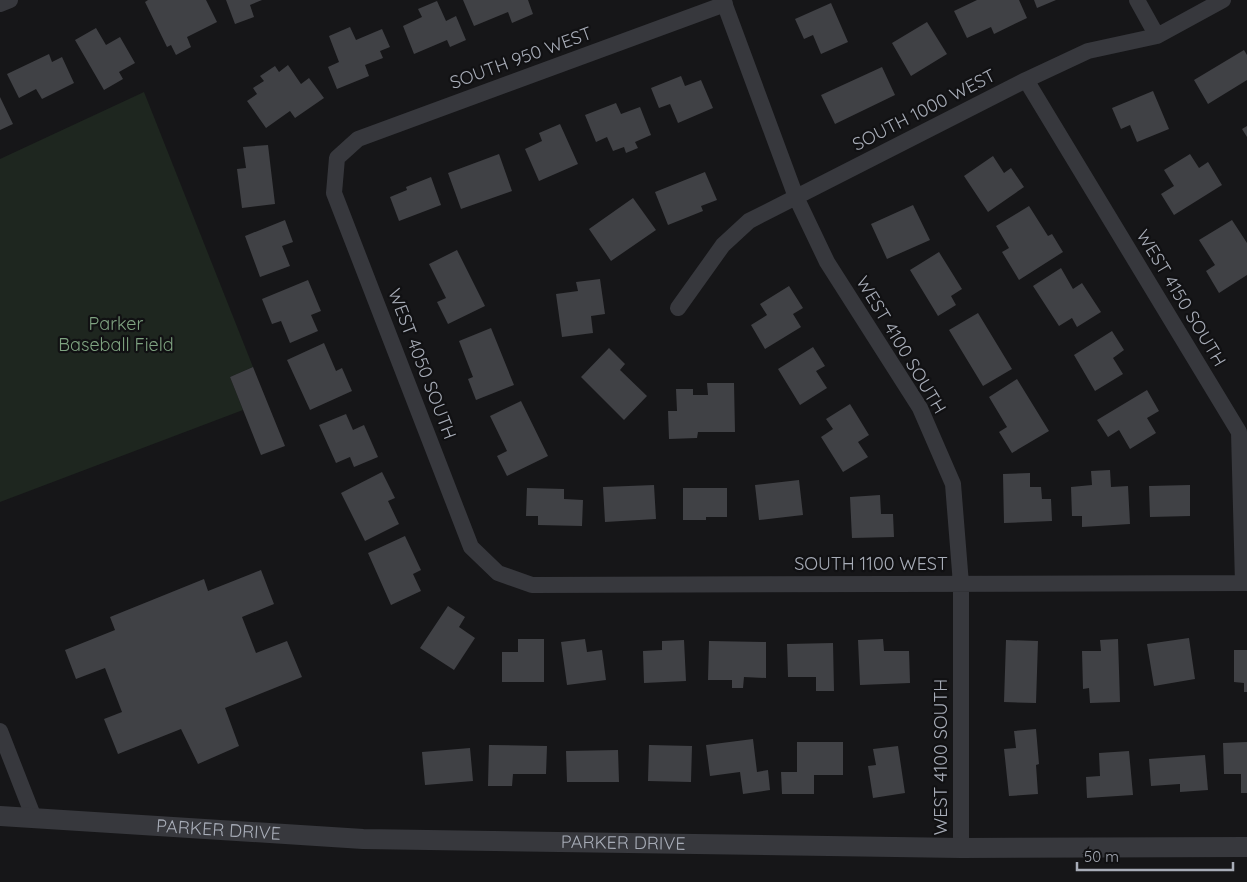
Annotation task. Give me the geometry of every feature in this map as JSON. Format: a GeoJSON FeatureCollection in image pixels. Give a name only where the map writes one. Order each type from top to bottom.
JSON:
{"type":"FeatureCollection","features":[{"type":"Feature","properties":{"kind":"street"},"geometry":{"type":"LineString","coordinates":[[0,4],[10,0]]}},
{"type":"Feature","properties":{"kind":"street"},"geometry":{"type":"LineString","coordinates":[[1137,0],[1157,36]]}},
{"type":"Feature","properties":{"kind":"street","name":"SOUTH 1000 WEST"},"geometry":{"type":"LineString","coordinates":[[678,308],[723,245],[749,221],[1026,80],[1088,51],[1157,36],[1223,0]]}},
{"type":"Feature","properties":{"kind":"street","name":"SOUTH 950 WEST"},"geometry":{"type":"LineString","coordinates":[[337,158],[358,140],[724,2]]}},
{"type":"Feature","properties":{"kind":"street","name":"WEST 4100 SOUTH"},"geometry":{"type":"LineString","coordinates":[[724,2],[796,197],[827,262],[920,408],[953,484],[961,584],[961,848]]}},
{"type":"Feature","properties":{"kind":"street","name":"WEST 4150 SOUTH"},"geometry":{"type":"LineString","coordinates":[[1026,80],[1239,432],[1245,583]]}},
{"type":"Feature","properties":{"kind":"street","name":"WEST 4050 SOUTH"},"geometry":{"type":"LineString","coordinates":[[337,158],[334,192],[422,420],[472,548],[498,573]]}},
{"type":"Feature","properties":{"kind":"street","name":"SOUTH 1100 WEST"},"geometry":{"type":"LineString","coordinates":[[498,573],[532,585],[1245,583]]}},
{"type":"Feature","properties":{"kind":"street"},"geometry":{"type":"LineString","coordinates":[[0,730],[34,818]]}},
{"type":"Feature","properties":{"kind":"street","name":"PARKER DRIVE"},"geometry":{"type":"LineString","coordinates":[[0,816],[362,839],[961,848],[1247,846]]}},
{"type":"Feature","properties":{"kind":"green space","name":"Parker Baseball Field"},"geometry":{"type":"Polygon","coordinates":[[[144,92],[253,367],[230,377],[243,410],[0,502],[0,159],[144,92]]]}},
{"type":"Feature","properties":{"kind":"building"},"geometry":{"type":"Polygon","coordinates":[[[148,0],[206,0],[217,22],[187,37],[191,47],[176,55],[171,45],[167,47],[145,2],[148,0]]]}},
{"type":"Feature","properties":{"kind":"building"},"geometry":{"type":"Polygon","coordinates":[[[226,0],[262,0],[250,5],[254,17],[235,24],[226,0]]]}},
{"type":"Feature","properties":{"kind":"building"},"geometry":{"type":"Polygon","coordinates":[[[463,0],[528,0],[533,14],[512,23],[508,12],[474,26],[463,0]]]}},
{"type":"Feature","properties":{"kind":"building"},"geometry":{"type":"Polygon","coordinates":[[[977,0],[1019,0],[1027,18],[994,34],[991,27],[967,38],[954,11],[977,0]]]}},
{"type":"Feature","properties":{"kind":"building"},"geometry":{"type":"Polygon","coordinates":[[[1034,0],[1056,0],[1037,8],[1034,0]]]}},
{"type":"Feature","properties":{"kind":"building"},"geometry":{"type":"Polygon","coordinates":[[[437,1],[446,21],[456,16],[466,40],[450,47],[447,40],[414,54],[403,26],[422,17],[418,9],[437,1]]]}},
{"type":"Feature","properties":{"kind":"building"},"geometry":{"type":"Polygon","coordinates":[[[831,3],[848,42],[821,54],[813,35],[804,39],[795,19],[831,3]]]}},
{"type":"Feature","properties":{"kind":"building"},"geometry":{"type":"Polygon","coordinates":[[[927,22],[947,54],[911,76],[892,43],[927,22]]]}},
{"type":"Feature","properties":{"kind":"building"},"geometry":{"type":"Polygon","coordinates":[[[350,27],[356,40],[382,29],[390,47],[380,51],[383,58],[365,65],[369,76],[337,89],[328,67],[339,62],[329,36],[350,27]]]}},
{"type":"Feature","properties":{"kind":"building"},"geometry":{"type":"Polygon","coordinates":[[[96,28],[106,45],[120,37],[135,63],[119,72],[123,79],[104,90],[75,40],[96,28]]]}},
{"type":"Feature","properties":{"kind":"building"},"geometry":{"type":"Polygon","coordinates":[[[1244,50],[1247,55],[1247,80],[1208,104],[1194,80],[1244,50]]]}},
{"type":"Feature","properties":{"kind":"building"},"geometry":{"type":"Polygon","coordinates":[[[49,54],[52,62],[62,57],[74,83],[42,99],[36,89],[19,98],[7,74],[49,54]]]}},
{"type":"Feature","properties":{"kind":"building"},"geometry":{"type":"Polygon","coordinates":[[[288,65],[301,84],[309,78],[324,98],[295,118],[290,111],[266,128],[247,101],[257,94],[253,88],[264,81],[260,76],[275,66],[279,72],[288,65]]]}},
{"type":"Feature","properties":{"kind":"building"},"geometry":{"type":"Polygon","coordinates":[[[882,67],[895,95],[835,124],[821,95],[882,67]]]}},
{"type":"Feature","properties":{"kind":"building"},"geometry":{"type":"Polygon","coordinates":[[[681,76],[685,86],[701,80],[713,108],[678,123],[670,104],[659,108],[651,88],[681,76]]]}},
{"type":"Feature","properties":{"kind":"building"},"geometry":{"type":"Polygon","coordinates":[[[1153,91],[1169,129],[1137,142],[1130,125],[1121,129],[1112,108],[1153,91]]]}},
{"type":"Feature","properties":{"kind":"building"},"geometry":{"type":"Polygon","coordinates":[[[0,97],[13,124],[0,130],[0,97]]]}},
{"type":"Feature","properties":{"kind":"building"},"geometry":{"type":"Polygon","coordinates":[[[616,103],[621,114],[640,107],[651,135],[635,142],[638,148],[626,153],[624,147],[613,151],[607,137],[596,142],[585,115],[616,103]]]}},
{"type":"Feature","properties":{"kind":"building"},"geometry":{"type":"Polygon","coordinates":[[[560,124],[578,164],[539,181],[525,149],[542,141],[539,133],[560,124]]]}},
{"type":"Feature","properties":{"kind":"building"},"geometry":{"type":"Polygon","coordinates":[[[1247,126],[1247,137],[1242,129],[1247,126]]]}},
{"type":"Feature","properties":{"kind":"building"},"geometry":{"type":"Polygon","coordinates":[[[268,145],[275,204],[242,208],[237,169],[246,168],[243,147],[268,145]]]}},
{"type":"Feature","properties":{"kind":"building"},"geometry":{"type":"Polygon","coordinates":[[[499,154],[512,191],[461,209],[448,173],[499,154]]]}},
{"type":"Feature","properties":{"kind":"building"},"geometry":{"type":"Polygon","coordinates":[[[1190,154],[1199,168],[1208,162],[1222,185],[1174,215],[1161,194],[1174,186],[1164,170],[1190,154]]]}},
{"type":"Feature","properties":{"kind":"building"},"geometry":{"type":"Polygon","coordinates":[[[993,156],[1004,173],[1011,168],[1024,187],[988,212],[964,176],[993,156]]]}},
{"type":"Feature","properties":{"kind":"building"},"geometry":{"type":"Polygon","coordinates":[[[705,172],[717,200],[701,206],[703,211],[668,225],[655,192],[705,172]]]}},
{"type":"Feature","properties":{"kind":"building"},"geometry":{"type":"Polygon","coordinates":[[[431,177],[441,205],[399,221],[390,197],[407,190],[406,187],[431,177]]]}},
{"type":"Feature","properties":{"kind":"building"},"geometry":{"type":"Polygon","coordinates":[[[633,198],[656,230],[611,261],[589,229],[633,198]]]}},
{"type":"Feature","properties":{"kind":"building"},"geometry":{"type":"Polygon","coordinates":[[[913,205],[930,240],[887,259],[871,224],[913,205]]]}},
{"type":"Feature","properties":{"kind":"building"},"geometry":{"type":"Polygon","coordinates":[[[1029,206],[1048,236],[1052,234],[1063,252],[1019,280],[1002,252],[1009,248],[996,226],[1029,206]]]}},
{"type":"Feature","properties":{"kind":"building"},"geometry":{"type":"Polygon","coordinates":[[[285,220],[293,242],[282,246],[290,266],[260,277],[245,236],[285,220]]]}},
{"type":"Feature","properties":{"kind":"building"},"geometry":{"type":"Polygon","coordinates":[[[1232,220],[1247,243],[1247,275],[1219,293],[1206,271],[1215,265],[1199,240],[1232,220]]]}},
{"type":"Feature","properties":{"kind":"building"},"geometry":{"type":"Polygon","coordinates":[[[457,250],[485,306],[448,324],[437,302],[446,298],[429,264],[457,250]]]}},
{"type":"Feature","properties":{"kind":"building"},"geometry":{"type":"Polygon","coordinates":[[[939,252],[962,289],[951,296],[956,305],[938,316],[910,270],[939,252]]]}},
{"type":"Feature","properties":{"kind":"building"},"geometry":{"type":"Polygon","coordinates":[[[1061,268],[1073,289],[1082,283],[1101,312],[1077,327],[1072,318],[1059,326],[1033,286],[1061,268]]]}},
{"type":"Feature","properties":{"kind":"building"},"geometry":{"type":"Polygon","coordinates":[[[600,279],[605,314],[591,316],[593,333],[562,337],[556,294],[578,291],[576,282],[600,279]]]}},
{"type":"Feature","properties":{"kind":"building"},"geometry":{"type":"Polygon","coordinates":[[[308,280],[321,311],[311,315],[318,331],[290,343],[281,321],[272,324],[262,299],[308,280]]]}},
{"type":"Feature","properties":{"kind":"building"},"geometry":{"type":"Polygon","coordinates":[[[789,286],[803,308],[793,314],[801,327],[765,349],[751,325],[767,315],[760,304],[789,286]]]}},
{"type":"Feature","properties":{"kind":"building"},"geometry":{"type":"Polygon","coordinates":[[[978,313],[1012,369],[983,386],[949,330],[978,313]]]}},
{"type":"Feature","properties":{"kind":"building"},"geometry":{"type":"Polygon","coordinates":[[[491,328],[514,385],[476,400],[468,379],[473,377],[459,341],[491,328]]]}},
{"type":"Feature","properties":{"kind":"building"},"geometry":{"type":"Polygon","coordinates":[[[1112,331],[1124,350],[1113,358],[1123,374],[1095,391],[1074,355],[1112,331]]]}},
{"type":"Feature","properties":{"kind":"building"},"geometry":{"type":"Polygon","coordinates":[[[324,343],[336,371],[342,368],[352,391],[310,410],[287,360],[324,343]]]}},
{"type":"Feature","properties":{"kind":"building"},"geometry":{"type":"Polygon","coordinates":[[[813,347],[825,366],[816,371],[827,388],[800,405],[778,369],[813,347]]]}},
{"type":"Feature","properties":{"kind":"building"},"geometry":{"type":"Polygon","coordinates":[[[609,348],[625,364],[620,370],[647,396],[624,420],[581,377],[609,348]]]}},
{"type":"Feature","properties":{"kind":"building"},"geometry":{"type":"Polygon","coordinates":[[[253,367],[285,446],[261,455],[230,377],[253,367]]]}},
{"type":"Feature","properties":{"kind":"building"},"geometry":{"type":"Polygon","coordinates":[[[1017,379],[1049,431],[1012,453],[999,432],[1007,427],[989,397],[1017,379]]]}},
{"type":"Feature","properties":{"kind":"building"},"geometry":{"type":"Polygon","coordinates":[[[707,383],[734,383],[735,432],[698,432],[697,438],[669,439],[668,411],[677,411],[676,389],[693,389],[693,395],[708,395],[707,383]]]}},
{"type":"Feature","properties":{"kind":"building"},"geometry":{"type":"Polygon","coordinates":[[[1147,390],[1159,411],[1147,418],[1156,433],[1130,449],[1119,430],[1108,437],[1097,420],[1147,390]]]}},
{"type":"Feature","properties":{"kind":"building"},"geometry":{"type":"Polygon","coordinates":[[[521,401],[548,456],[507,476],[497,456],[507,451],[490,416],[521,401]]]}},
{"type":"Feature","properties":{"kind":"building"},"geometry":{"type":"Polygon","coordinates":[[[850,404],[869,435],[858,442],[868,457],[843,472],[821,437],[833,429],[826,419],[850,404]]]}},
{"type":"Feature","properties":{"kind":"building"},"geometry":{"type":"Polygon","coordinates":[[[346,414],[353,430],[364,425],[378,457],[354,467],[350,457],[336,463],[319,425],[346,414]]]}},
{"type":"Feature","properties":{"kind":"building"},"geometry":{"type":"Polygon","coordinates":[[[1110,470],[1111,487],[1128,486],[1130,524],[1082,527],[1082,516],[1072,516],[1071,487],[1092,485],[1091,471],[1110,470]]]}},
{"type":"Feature","properties":{"kind":"building"},"geometry":{"type":"Polygon","coordinates":[[[382,472],[395,498],[388,501],[399,524],[365,541],[341,493],[382,472]]]}},
{"type":"Feature","properties":{"kind":"building"},"geometry":{"type":"Polygon","coordinates":[[[1030,473],[1030,487],[1041,487],[1042,499],[1051,499],[1052,521],[1004,523],[1003,474],[1030,473]]]}},
{"type":"Feature","properties":{"kind":"building"},"geometry":{"type":"Polygon","coordinates":[[[799,480],[803,515],[759,520],[755,485],[799,480]]]}},
{"type":"Feature","properties":{"kind":"building"},"geometry":{"type":"Polygon","coordinates":[[[654,485],[656,519],[605,522],[603,487],[654,485]]]}},
{"type":"Feature","properties":{"kind":"building"},"geometry":{"type":"Polygon","coordinates":[[[1190,485],[1190,516],[1150,517],[1149,486],[1190,485]]]}},
{"type":"Feature","properties":{"kind":"building"},"geometry":{"type":"Polygon","coordinates":[[[527,488],[564,489],[564,499],[583,500],[582,526],[538,525],[538,516],[526,516],[527,488]]]}},
{"type":"Feature","properties":{"kind":"building"},"geometry":{"type":"Polygon","coordinates":[[[683,488],[727,488],[727,517],[706,517],[706,520],[683,520],[683,488]]]}},
{"type":"Feature","properties":{"kind":"building"},"geometry":{"type":"Polygon","coordinates":[[[880,495],[881,514],[893,514],[894,537],[852,538],[850,497],[880,495]]]}},
{"type":"Feature","properties":{"kind":"building"},"geometry":{"type":"Polygon","coordinates":[[[405,536],[421,570],[413,574],[421,591],[391,605],[368,553],[405,536]]]}},
{"type":"Feature","properties":{"kind":"building"},"geometry":{"type":"Polygon","coordinates":[[[261,570],[274,604],[242,617],[256,653],[287,641],[302,677],[225,708],[239,746],[198,764],[181,729],[118,754],[104,719],[122,712],[105,668],[76,679],[65,650],[115,630],[110,617],[204,579],[208,591],[261,570]]]}},
{"type":"Feature","properties":{"kind":"building"},"geometry":{"type":"Polygon","coordinates":[[[448,606],[465,617],[459,627],[475,638],[454,670],[420,648],[448,606]]]}},
{"type":"Feature","properties":{"kind":"building"},"geometry":{"type":"Polygon","coordinates":[[[1189,638],[1195,679],[1154,686],[1147,644],[1189,638]]]}},
{"type":"Feature","properties":{"kind":"building"},"geometry":{"type":"Polygon","coordinates":[[[518,639],[544,639],[544,682],[502,682],[502,652],[518,652],[518,639]]]}},
{"type":"Feature","properties":{"kind":"building"},"geometry":{"type":"Polygon","coordinates":[[[585,639],[587,652],[602,650],[606,680],[567,685],[561,642],[585,639]]]}},
{"type":"Feature","properties":{"kind":"building"},"geometry":{"type":"Polygon","coordinates":[[[883,639],[884,651],[909,651],[910,683],[860,685],[858,640],[883,639]]]}},
{"type":"Feature","properties":{"kind":"building"},"geometry":{"type":"Polygon","coordinates":[[[1118,639],[1120,702],[1090,703],[1089,688],[1083,689],[1082,651],[1101,651],[1100,640],[1118,639]]]}},
{"type":"Feature","properties":{"kind":"building"},"geometry":{"type":"Polygon","coordinates":[[[684,640],[686,681],[644,683],[643,651],[662,650],[662,641],[684,640]]]}},
{"type":"Feature","properties":{"kind":"building"},"geometry":{"type":"Polygon","coordinates":[[[1006,640],[1038,641],[1036,703],[1004,702],[1006,640]]]}},
{"type":"Feature","properties":{"kind":"building"},"geometry":{"type":"Polygon","coordinates":[[[709,641],[766,642],[766,678],[744,677],[743,688],[732,688],[732,680],[708,680],[709,641]]]}},
{"type":"Feature","properties":{"kind":"building"},"geometry":{"type":"Polygon","coordinates":[[[833,643],[834,691],[816,691],[816,677],[788,677],[787,644],[833,643]]]}},
{"type":"Feature","properties":{"kind":"building"},"geometry":{"type":"Polygon","coordinates":[[[1234,650],[1247,650],[1247,692],[1244,692],[1244,683],[1234,682],[1234,650]]]}},
{"type":"Feature","properties":{"kind":"building"},"geometry":{"type":"Polygon","coordinates":[[[1036,729],[1039,764],[1036,765],[1038,794],[1009,796],[1004,749],[1016,748],[1014,731],[1036,729]]]}},
{"type":"Feature","properties":{"kind":"building"},"geometry":{"type":"Polygon","coordinates":[[[753,739],[757,772],[768,770],[770,790],[743,794],[740,772],[710,776],[706,745],[753,739]]]}},
{"type":"Feature","properties":{"kind":"building"},"geometry":{"type":"Polygon","coordinates":[[[797,742],[843,742],[843,775],[814,775],[814,794],[782,794],[781,772],[797,772],[797,742]]]}},
{"type":"Feature","properties":{"kind":"building"},"geometry":{"type":"Polygon","coordinates":[[[1247,742],[1247,793],[1241,793],[1241,774],[1224,774],[1223,743],[1247,742]]]}},
{"type":"Feature","properties":{"kind":"building"},"geometry":{"type":"Polygon","coordinates":[[[489,745],[547,746],[546,774],[513,774],[512,786],[488,786],[489,745]]]}},
{"type":"Feature","properties":{"kind":"building"},"geometry":{"type":"Polygon","coordinates":[[[649,745],[692,746],[691,782],[648,781],[649,745]]]}},
{"type":"Feature","properties":{"kind":"building"},"geometry":{"type":"Polygon","coordinates":[[[898,746],[905,793],[873,798],[868,766],[876,765],[873,749],[898,746]]]}},
{"type":"Feature","properties":{"kind":"building"},"geometry":{"type":"Polygon","coordinates":[[[470,748],[473,781],[425,785],[422,752],[470,748]]]}},
{"type":"Feature","properties":{"kind":"building"},"geometry":{"type":"Polygon","coordinates":[[[618,750],[619,782],[567,782],[566,751],[618,750]]]}},
{"type":"Feature","properties":{"kind":"building"},"geometry":{"type":"Polygon","coordinates":[[[1129,751],[1133,795],[1087,798],[1086,777],[1100,776],[1099,753],[1129,751]]]}},
{"type":"Feature","properties":{"kind":"building"},"geometry":{"type":"Polygon","coordinates":[[[1205,755],[1208,790],[1180,792],[1180,784],[1151,786],[1149,759],[1205,755]]]}}]}
